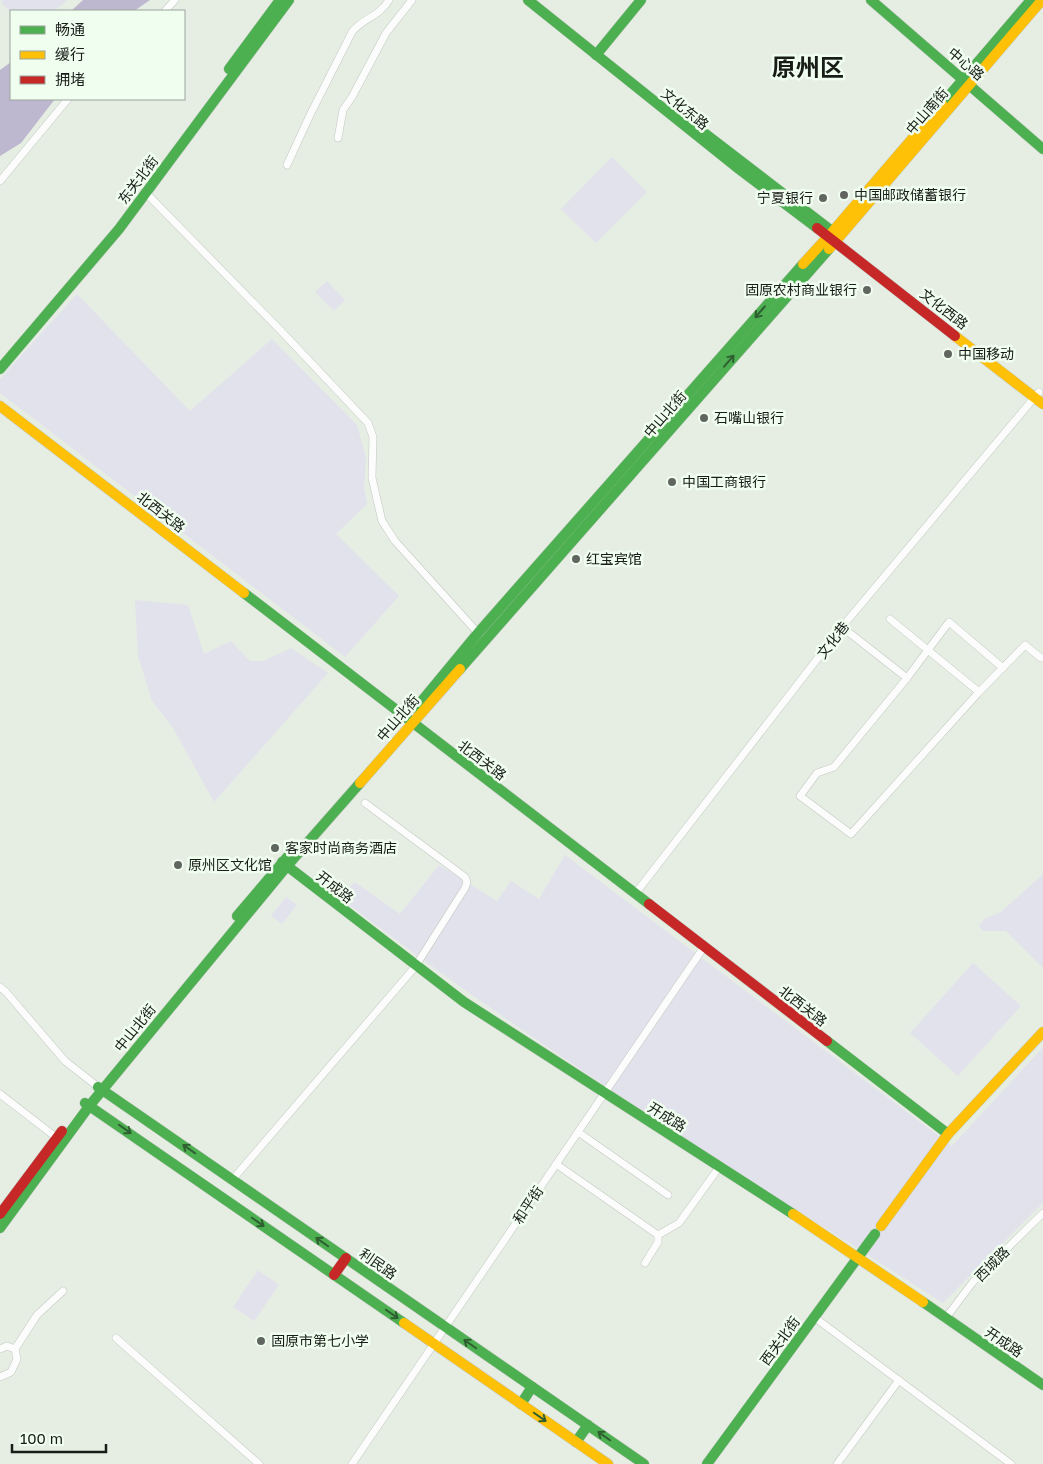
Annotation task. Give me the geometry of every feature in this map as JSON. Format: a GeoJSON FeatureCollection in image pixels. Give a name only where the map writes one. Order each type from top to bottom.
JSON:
{"type":"FeatureCollection","features":[{"type":"Feature","properties":{"kind":"street"},"geometry":{"type":"LineString","coordinates":[[166,10],[175,0]]}},
{"type":"Feature","properties":{"kind":"street","name":"东关北街"},"geometry":{"type":"LineString","coordinates":[[0,359],[113,225],[280,0]]}},
{"type":"Feature","properties":{"kind":"street","name":"东关北街"},"geometry":{"type":"LineString","coordinates":[[0,369],[118,229],[289,0]]}},
{"type":"Feature","properties":{"kind":"street"},"geometry":{"type":"LineString","coordinates":[[287,165],[352,32],[358,24],[383,10],[389,0]]}},
{"type":"Feature","properties":{"kind":"street"},"geometry":{"type":"LineString","coordinates":[[338,138],[343,110],[386,33],[412,0]]}},
{"type":"Feature","properties":{"kind":"street","name":"文化东路"},"geometry":{"type":"LineString","coordinates":[[528,0],[598,52]]}},
{"type":"Feature","properties":{"kind":"street","name":"文化东路"},"geometry":{"type":"LineString","coordinates":[[538,0],[739,170],[833,236]]}},
{"type":"Feature","properties":{"kind":"street"},"geometry":{"type":"LineString","coordinates":[[598,52],[641,0]]}},
{"type":"Feature","properties":{"kind":"street","name":"中心路"},"geometry":{"type":"LineString","coordinates":[[871,0],[1043,149]]}},
{"type":"Feature","properties":{"kind":"street","name":"中山南街"},"geometry":{"type":"LineString","coordinates":[[833,236],[965,82],[1031,0]]}},
{"type":"Feature","properties":{"kind":"street","name":"中山南街"},"geometry":{"type":"LineString","coordinates":[[965,82],[1042,0]]}},
{"type":"Feature","properties":{"kind":"street"},"geometry":{"type":"LineString","coordinates":[[0,181],[67,100]]}},
{"type":"Feature","properties":{"kind":"street"},"geometry":{"type":"LineString","coordinates":[[146,193],[368,423],[374,437],[372,478],[382,521],[396,540],[478,634]]}},
{"type":"Feature","properties":{"kind":"street","name":"文化西路"},"geometry":{"type":"LineString","coordinates":[[833,236],[1040,397]]}},
{"type":"Feature","properties":{"kind":"street","name":"中山北街"},"geometry":{"type":"LineString","coordinates":[[410,720],[478,634],[833,236]]}},
{"type":"Feature","properties":{"kind":"street","name":"中山北街"},"geometry":{"type":"LineString","coordinates":[[0,1214],[57,1138],[175,1000],[285,864],[833,236]]}},
{"type":"Feature","properties":{"kind":"street","name":"文化巷"},"geometry":{"type":"LineString","coordinates":[[635,894],[842,627],[1040,397]]}},
{"type":"Feature","properties":{"kind":"street","name":"北西关路"},"geometry":{"type":"LineString","coordinates":[[0,406],[948,1134]]}},
{"type":"Feature","properties":{"kind":"street"},"geometry":{"type":"LineString","coordinates":[[890,619],[979,692]]}},
{"type":"Feature","properties":{"kind":"street"},"geometry":{"type":"LineString","coordinates":[[1003,668],[949,622],[907,678],[834,767],[817,773],[800,796],[851,834],[979,692],[1003,668],[1025,645],[1043,658]]}},
{"type":"Feature","properties":{"kind":"street"},"geometry":{"type":"LineString","coordinates":[[842,627],[907,678]]}},
{"type":"Feature","properties":{"kind":"street"},"geometry":{"type":"LineString","coordinates":[[232,1180],[415,966],[465,888],[467,882],[465,877],[365,804]]}},
{"type":"Feature","properties":{"kind":"street","name":"开成路"},"geometry":{"type":"LineString","coordinates":[[285,864],[464,1002],[858,1257],[1043,1386]]}},
{"type":"Feature","properties":{"kind":"street","name":"和平街"},"geometry":{"type":"LineString","coordinates":[[352,1464],[704,947]]}},
{"type":"Feature","properties":{"kind":"street"},"geometry":{"type":"LineString","coordinates":[[0,987],[65,1061],[100,1088]]}},
{"type":"Feature","properties":{"kind":"street","name":"西关北街"},"geometry":{"type":"LineString","coordinates":[[707,1464],[948,1134],[1043,1032]]}},
{"type":"Feature","properties":{"kind":"street","name":"利民路"},"geometry":{"type":"LineString","coordinates":[[100,1088],[644,1464]]}},
{"type":"Feature","properties":{"kind":"street"},"geometry":{"type":"LineString","coordinates":[[0,1094],[57,1138]]}},
{"type":"Feature","properties":{"kind":"street"},"geometry":{"type":"LineString","coordinates":[[87,1104],[608,1464]]}},
{"type":"Feature","properties":{"kind":"street","name":"中山北街"},"geometry":{"type":"LineString","coordinates":[[0,1228],[87,1104]]}},
{"type":"Feature","properties":{"kind":"street"},"geometry":{"type":"LineString","coordinates":[[578,1132],[668,1195]]}},
{"type":"Feature","properties":{"kind":"street"},"geometry":{"type":"LineString","coordinates":[[556,1164],[658,1235]]}},
{"type":"Feature","properties":{"kind":"street"},"geometry":{"type":"LineString","coordinates":[[658,1235],[679,1222],[720,1166]]}},
{"type":"Feature","properties":{"kind":"street","name":"西城路"},"geometry":{"type":"LineString","coordinates":[[945,1319],[973,1282],[1043,1213]]}},
{"type":"Feature","properties":{"kind":"street"},"geometry":{"type":"LineString","coordinates":[[645,1263],[658,1242],[658,1235]]}},
{"type":"Feature","properties":{"kind":"street"},"geometry":{"type":"LineString","coordinates":[[334,1275],[346,1258]]}},
{"type":"Feature","properties":{"kind":"street"},"geometry":{"type":"LineString","coordinates":[[0,1377],[12,1372],[17,1359],[15,1349],[37,1315],[62,1291]]}},
{"type":"Feature","properties":{"kind":"street"},"geometry":{"type":"LineString","coordinates":[[814,1317],[1011,1464]]}},
{"type":"Feature","properties":{"kind":"street"},"geometry":{"type":"LineString","coordinates":[[116,1338],[259,1464]]}},
{"type":"Feature","properties":{"kind":"street"},"geometry":{"type":"LineString","coordinates":[[0,1349],[7,1346],[15,1349]]}},
{"type":"Feature","properties":{"kind":"street"},"geometry":{"type":"LineString","coordinates":[[837,1464],[899,1380]]}},
{"type":"Feature","properties":{"kind":"street"},"geometry":{"type":"LineString","coordinates":[[521,1404],[532,1387]]}},
{"type":"Feature","properties":{"kind":"street"},"geometry":{"type":"LineString","coordinates":[[576,1442],[588,1426]]}},
{"type":"Feature","properties":{"kind":"shaded area"},"geometry":{"type":"Polygon","coordinates":[[[3,0],[67,0],[55,10],[10,10],[10,12],[1,2],[3,0]]]}},
{"type":"Feature","properties":{"kind":"shaded area"},"geometry":{"type":"Polygon","coordinates":[[[83,0],[150,0],[135,10],[72,10],[83,0]]]}},
{"type":"Feature","properties":{"kind":"shaded area"},"geometry":{"type":"Polygon","coordinates":[[[10,63],[10,100],[54,100],[21,143],[0,156],[0,70],[10,63]]]}},
{"type":"Feature","properties":{"kind":"shaded area"},"geometry":{"type":"Polygon","coordinates":[[[612,157],[647,192],[596,243],[561,209],[612,157]]]}},
{"type":"Feature","properties":{"kind":"shaded area"},"geometry":{"type":"Polygon","coordinates":[[[327,281],[345,300],[334,311],[315,292],[327,281]]]}},
{"type":"Feature","properties":{"kind":"shaded area"},"geometry":{"type":"Polygon","coordinates":[[[77,294],[190,411],[272,339],[357,425],[366,457],[364,488],[367,504],[336,534],[399,596],[345,657],[0,393],[0,379],[77,294]]]}},
{"type":"Feature","properties":{"kind":"shaded area"},"geometry":{"type":"Polygon","coordinates":[[[135,600],[188,605],[204,654],[231,641],[250,661],[264,661],[291,648],[328,673],[214,802],[173,728],[152,701],[138,656],[135,600]]]}},
{"type":"Feature","properties":{"kind":"shaded area"},"geometry":{"type":"Polygon","coordinates":[[[565,855],[952,1146],[1043,1047],[1043,1203],[943,1303],[712,1156],[560,1056],[412,952],[339,897],[355,882],[400,914],[439,865],[497,901],[511,881],[539,899],[565,855]]]}},
{"type":"Feature","properties":{"kind":"shaded area"},"geometry":{"type":"Polygon","coordinates":[[[1043,874],[1043,968],[1006,931],[983,931],[979,926],[984,919],[1001,912],[1043,874]]]}},
{"type":"Feature","properties":{"kind":"shaded area"},"geometry":{"type":"Polygon","coordinates":[[[286,897],[297,905],[282,924],[271,916],[286,897]]]}},
{"type":"Feature","properties":{"kind":"shaded area"},"geometry":{"type":"Polygon","coordinates":[[[973,963],[1021,1006],[958,1076],[910,1033],[973,963]]]}},
{"type":"Feature","properties":{"kind":"shaded area"},"geometry":{"type":"Polygon","coordinates":[[[258,1270],[279,1285],[254,1321],[233,1307],[258,1270]]]}},
{"type":"Feature","properties":{"kind":"traffic: fast"},"geometry":{"type":"LineString","coordinates":[[229,69],[280,0]]}},
{"type":"Feature","properties":{"kind":"traffic: fast"},"geometry":{"type":"LineString","coordinates":[[0,369],[119,229],[289,0]]}},
{"type":"Feature","properties":{"kind":"traffic: fast"},"geometry":{"type":"LineString","coordinates":[[528,0],[739,169],[817,228]]}},
{"type":"Feature","properties":{"kind":"traffic: fast"},"geometry":{"type":"LineString","coordinates":[[596,55],[641,0]]}},
{"type":"Feature","properties":{"kind":"traffic: fast"},"geometry":{"type":"LineString","coordinates":[[871,0],[1043,149]]}},
{"type":"Feature","properties":{"kind":"traffic: fast"},"geometry":{"type":"LineString","coordinates":[[942,104],[1031,0]]}},
{"type":"Feature","properties":{"kind":"traffic: fast"},"geometry":{"type":"LineString","coordinates":[[690,122],[837,235]]}},
{"type":"Feature","properties":{"kind":"traffic: fast"},"geometry":{"type":"LineString","coordinates":[[460,669],[829,249]]}},
{"type":"Feature","properties":{"kind":"traffic: fast"},"geometry":{"type":"LineString","coordinates":[[416,708],[478,633],[803,264]]}},
{"type":"Feature","properties":{"kind":"traffic: fast"},"geometry":{"type":"LineString","coordinates":[[244,593],[649,904]]}},
{"type":"Feature","properties":{"kind":"traffic: fast"},"geometry":{"type":"LineString","coordinates":[[0,1228],[90,1105],[287,866],[360,783]]}},
{"type":"Feature","properties":{"kind":"traffic: fast"},"geometry":{"type":"LineString","coordinates":[[237,916],[289,855]]}},
{"type":"Feature","properties":{"kind":"traffic: fast"},"geometry":{"type":"LineString","coordinates":[[282,862],[464,1002],[793,1214]]}},
{"type":"Feature","properties":{"kind":"traffic: fast"},"geometry":{"type":"LineString","coordinates":[[827,1041],[948,1134]]}},
{"type":"Feature","properties":{"kind":"traffic: fast"},"geometry":{"type":"LineString","coordinates":[[98,1087],[644,1464]]}},
{"type":"Feature","properties":{"kind":"traffic: fast"},"geometry":{"type":"LineString","coordinates":[[85,1103],[404,1323]]}},
{"type":"Feature","properties":{"kind":"traffic: fast"},"geometry":{"type":"LineString","coordinates":[[707,1464],[875,1234]]}},
{"type":"Feature","properties":{"kind":"traffic: fast"},"geometry":{"type":"LineString","coordinates":[[923,1302],[1043,1385]]}},
{"type":"Feature","properties":{"kind":"traffic: fast"},"geometry":{"type":"LineString","coordinates":[[521,1404],[532,1387]]}},
{"type":"Feature","properties":{"kind":"traffic: fast"},"geometry":{"type":"LineString","coordinates":[[576,1442],[588,1425]]}},
{"type":"Feature","properties":{"kind":"traffic: slow"},"geometry":{"type":"LineString","coordinates":[[829,249],[1042,0]]}},
{"type":"Feature","properties":{"kind":"traffic: slow"},"geometry":{"type":"LineString","coordinates":[[803,264],[942,104]]}},
{"type":"Feature","properties":{"kind":"traffic: slow"},"geometry":{"type":"LineString","coordinates":[[955,336],[1043,404]]}},
{"type":"Feature","properties":{"kind":"traffic: slow"},"geometry":{"type":"LineString","coordinates":[[0,406],[244,593]]}},
{"type":"Feature","properties":{"kind":"traffic: slow"},"geometry":{"type":"LineString","coordinates":[[360,783],[460,669]]}},
{"type":"Feature","properties":{"kind":"traffic: slow"},"geometry":{"type":"LineString","coordinates":[[881,1226],[948,1134],[1043,1032]]}},
{"type":"Feature","properties":{"kind":"traffic: slow"},"geometry":{"type":"LineString","coordinates":[[793,1214],[923,1302]]}},
{"type":"Feature","properties":{"kind":"traffic: slow"},"geometry":{"type":"LineString","coordinates":[[404,1323],[608,1464]]}},
{"type":"Feature","properties":{"kind":"traffic: jam"},"geometry":{"type":"LineString","coordinates":[[817,228],[955,336]]}},
{"type":"Feature","properties":{"kind":"traffic: jam"},"geometry":{"type":"LineString","coordinates":[[649,904],[827,1041]]}},
{"type":"Feature","properties":{"kind":"traffic: jam"},"geometry":{"type":"LineString","coordinates":[[0,1214],[62,1131]]}},
{"type":"Feature","properties":{"kind":"traffic: jam"},"geometry":{"type":"LineString","coordinates":[[334,1275],[346,1258]]}},
{"type":"Feature","properties":{"kind":"place","name":"中国邮政储蓄银行"},"geometry":{"type":"Point","coordinates":[844,195]}},
{"type":"Feature","properties":{"kind":"place","name":"宁夏银行"},"geometry":{"type":"Point","coordinates":[823,198]}},
{"type":"Feature","properties":{"kind":"place","name":"固原农村商业银行"},"geometry":{"type":"Point","coordinates":[867,290]}},
{"type":"Feature","properties":{"kind":"place","name":"中国移动"},"geometry":{"type":"Point","coordinates":[948,354]}},
{"type":"Feature","properties":{"kind":"place","name":"石嘴山银行"},"geometry":{"type":"Point","coordinates":[704,418]}},
{"type":"Feature","properties":{"kind":"place","name":"中国工商银行"},"geometry":{"type":"Point","coordinates":[672,482]}},
{"type":"Feature","properties":{"kind":"place","name":"红宝宾馆"},"geometry":{"type":"Point","coordinates":[576,559]}},
{"type":"Feature","properties":{"kind":"place","name":"客家时尚商务酒店"},"geometry":{"type":"Point","coordinates":[275,848]}},
{"type":"Feature","properties":{"kind":"place","name":"原州区文化馆"},"geometry":{"type":"Point","coordinates":[178,865]}},
{"type":"Feature","properties":{"kind":"place","name":"固原市第七小学"},"geometry":{"type":"Point","coordinates":[261,1341]}},
{"type":"Feature","properties":{"kind":"district","name":"原州区"},"geometry":{"type":"Point","coordinates":[808,68]}}]}
